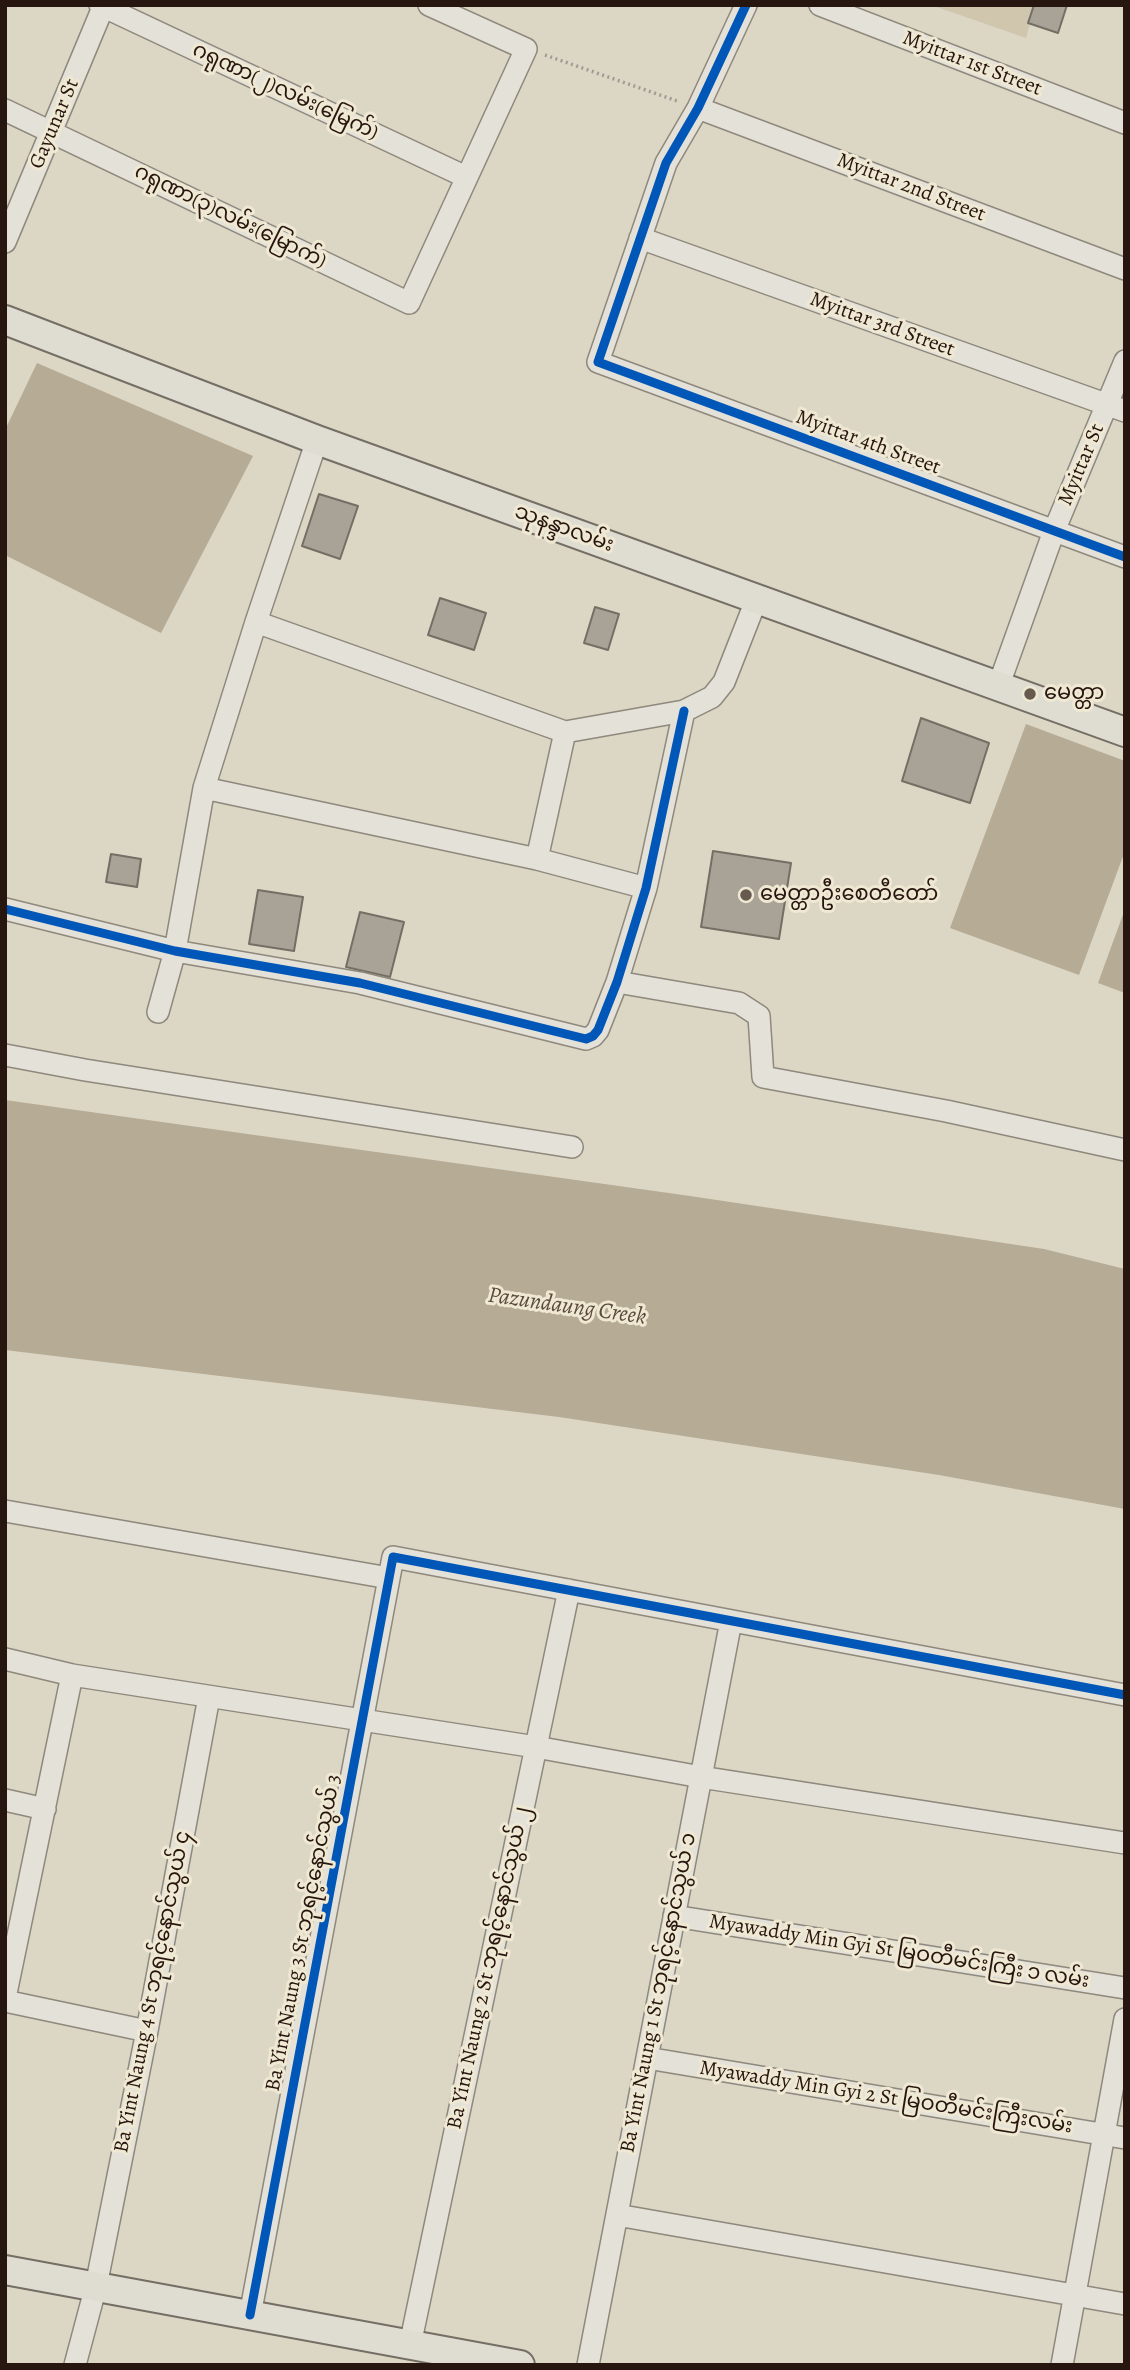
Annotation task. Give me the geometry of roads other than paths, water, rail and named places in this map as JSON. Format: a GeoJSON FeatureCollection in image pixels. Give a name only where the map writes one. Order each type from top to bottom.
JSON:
{"type":"FeatureCollection","features":[{"type":"Feature","properties":{"kind":"main road","name":"သုနန္ဒာလမ်း"},"geometry":{"type":"LineString","coordinates":[[5,320],[317,440],[1125,732]]}},
{"type":"Feature","properties":{"kind":"main road"},"geometry":{"type":"LineString","coordinates":[[5,2270],[520,2365]]}},
{"type":"Feature","properties":{"kind":"street"},"geometry":{"type":"LineString","coordinates":[[429,5],[526,49],[466,177]]}},
{"type":"Feature","properties":{"kind":"street"},"geometry":{"type":"LineString","coordinates":[[640,238],[666,163],[698,108],[747,5]]}},
{"type":"Feature","properties":{"kind":"street","name":"Myittar 1st Street"},"geometry":{"type":"LineString","coordinates":[[820,5],[1125,123]]}},
{"type":"Feature","properties":{"kind":"street","name":"Gayunar St"},"geometry":{"type":"LineString","coordinates":[[5,242],[102,6]]}},
{"type":"Feature","properties":{"kind":"street","name":"ဂရုဏာ(၂)လမ်း(မြေက်)"},"geometry":{"type":"LineString","coordinates":[[102,6],[466,177]]}},
{"type":"Feature","properties":{"kind":"street","name":"Myittar 2nd Street"},"geometry":{"type":"LineString","coordinates":[[698,108],[1125,269]]}},
{"type":"Feature","properties":{"kind":"street","name":"ဂရုဏာ(၃)လမ်း(မြောက်)"},"geometry":{"type":"LineString","coordinates":[[5,110],[409,303],[466,177]]}},
{"type":"Feature","properties":{"kind":"street","name":"Myittar 4th Street"},"geometry":{"type":"LineString","coordinates":[[640,238],[598,362],[1125,557]]}},
{"type":"Feature","properties":{"kind":"street","name":"Myittar 3rd Street"},"geometry":{"type":"LineString","coordinates":[[640,238],[1116,408]]}},
{"type":"Feature","properties":{"kind":"street","name":"Myittar St"},"geometry":{"type":"LineString","coordinates":[[998,687],[1054,531],[1116,408],[1125,362]]}},
{"type":"Feature","properties":{"kind":"street"},"geometry":{"type":"LineString","coordinates":[[159,1012],[175,951],[204,788],[317,440]]}},
{"type":"Feature","properties":{"kind":"street"},"geometry":{"type":"LineString","coordinates":[[256,622],[565,732],[684,711],[712,697],[719,690],[757,598]]}},
{"type":"Feature","properties":{"kind":"street"},"geometry":{"type":"LineString","coordinates":[[5,909],[175,951],[360,983],[586,1039],[593,1037],[617,982],[646,888],[684,711]]}},
{"type":"Feature","properties":{"kind":"street"},"geometry":{"type":"LineString","coordinates":[[537,859],[565,732]]}},
{"type":"Feature","properties":{"kind":"street"},"geometry":{"type":"LineString","coordinates":[[204,788],[537,859],[646,888]]}},
{"type":"Feature","properties":{"kind":"street"},"geometry":{"type":"LineString","coordinates":[[617,982],[739,1003],[759,1016],[763,1077],[946,1111],[1125,1150]]}},
{"type":"Feature","properties":{"kind":"street"},"geometry":{"type":"LineString","coordinates":[[5,1055],[572,1147]]}},
{"type":"Feature","properties":{"kind":"street"},"geometry":{"type":"LineString","coordinates":[[5,1511],[389,1578]]}},
{"type":"Feature","properties":{"kind":"street","name":"Ba Yint Naung 3 St ဘုရင့်နောင်သွယ် 3"},"geometry":{"type":"LineString","coordinates":[[250,2315],[393,1557],[569,1590]]}},
{"type":"Feature","properties":{"kind":"street"},"geometry":{"type":"LineString","coordinates":[[569,1590],[1125,1695]]}},
{"type":"Feature","properties":{"kind":"street","name":"Ba Yint Naung 2 St ဘုရင့်နောင်သွယ် ၂"},"geometry":{"type":"LineString","coordinates":[[410,2345],[569,1590]]}},
{"type":"Feature","properties":{"kind":"street","name":"Ba Yint Naung 1 St ဘုရင့်နောင်သွယ် ၁"},"geometry":{"type":"LineString","coordinates":[[588,2365],[731,1620]]}},
{"type":"Feature","properties":{"kind":"street"},"geometry":{"type":"LineString","coordinates":[[5,1659],[72,1675],[362,1719],[701,1777],[1125,1843]]}},
{"type":"Feature","properties":{"kind":"street"},"geometry":{"type":"LineString","coordinates":[[72,1675],[5,2000],[147,2031]]}},
{"type":"Feature","properties":{"kind":"street","name":"Ba Yint Naung 4 St ဘုရင့်နောင်သွယ် ၄"},"geometry":{"type":"LineString","coordinates":[[75,2365],[96,2286],[209,1697]]}},
{"type":"Feature","properties":{"kind":"street"},"geometry":{"type":"LineString","coordinates":[[5,1800],[45,1809]]}},
{"type":"Feature","properties":{"kind":"street","name":"Myawaddy Min Gyi St မြဝတီမင်းကြီး ၁ လမ်း"},"geometry":{"type":"LineString","coordinates":[[674,1916],[1125,1988]]}},
{"type":"Feature","properties":{"kind":"street"},"geometry":{"type":"LineString","coordinates":[[1062,2365],[1075,2295],[1114,2136],[1125,2019]]}},
{"type":"Feature","properties":{"kind":"street","name":"Myawaddy Min Gyi 2 St မြဝတီမင်းကြီးလမ်း"},"geometry":{"type":"LineString","coordinates":[[647,2058],[1114,2136]]}},
{"type":"Feature","properties":{"kind":"street"},"geometry":{"type":"LineString","coordinates":[[617,2215],[1125,2304]]}},
{"type":"Feature","properties":{"kind":"water"},"geometry":{"type":"Polygon","coordinates":[[[37,363],[253,456],[161,633],[5,555],[5,430],[37,363]]]}},
{"type":"Feature","properties":{"kind":"water"},"geometry":{"type":"Polygon","coordinates":[[[1026,724],[1125,761],[1125,851],[1079,975],[950,928],[1026,724]]]}},
{"type":"Feature","properties":{"kind":"water"},"geometry":{"type":"Polygon","coordinates":[[[1125,909],[1125,993],[1098,983],[1125,909]]]}},
{"type":"Feature","properties":{"kind":"water","name":"Pazundaung Creek"},"geometry":{"type":"Polygon","coordinates":[[[5,1100],[690,1196],[1044,1249],[1125,1269],[1125,1509],[939,1475],[559,1417],[5,1350],[5,1100]]]}},
{"type":"Feature","properties":{"kind":"place","name":"မေတ္တာ"},"geometry":{"type":"Point","coordinates":[1030,694]}},
{"type":"Feature","properties":{"kind":"place","name":"မေတ္တာဦးစေတီတော်"},"geometry":{"type":"Point","coordinates":[746,895]}}]}
